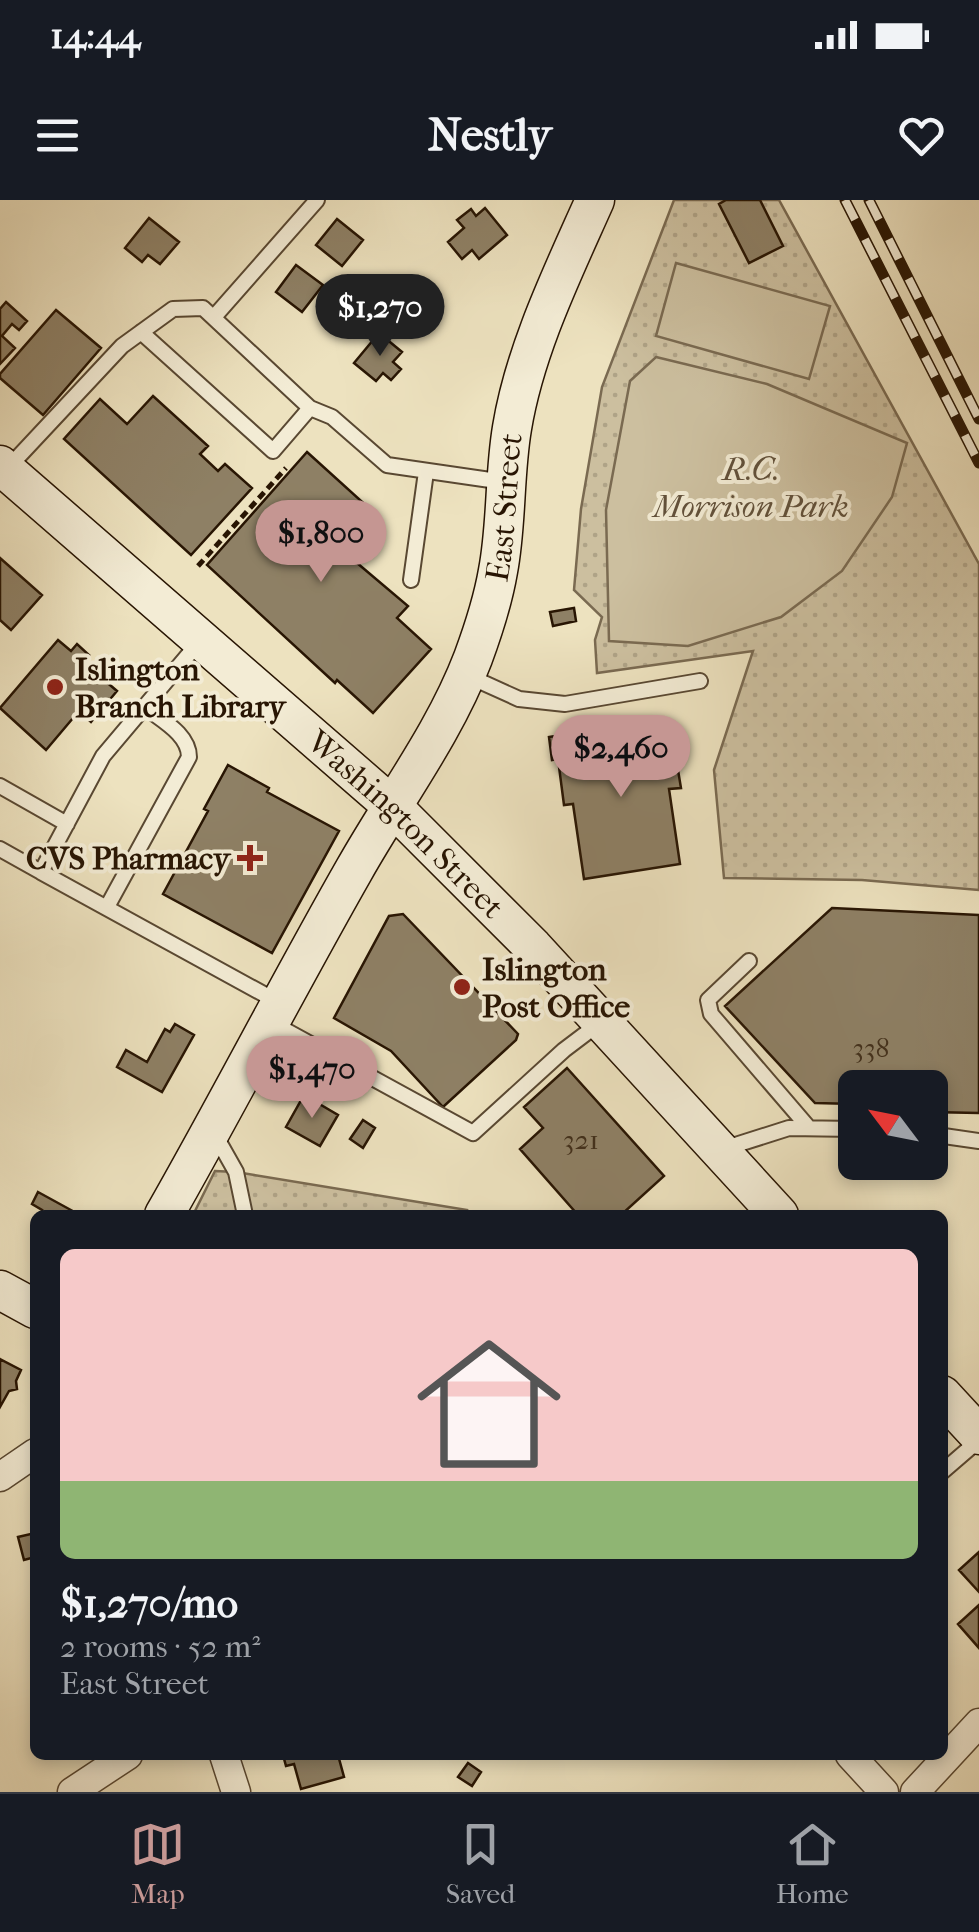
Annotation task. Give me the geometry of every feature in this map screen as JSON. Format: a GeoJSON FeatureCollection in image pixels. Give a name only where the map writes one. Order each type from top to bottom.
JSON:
{"type":"FeatureCollection","features":[{"type":"Feature","properties":{"kind":"main road","name":"East Street"},"geometry":{"type":"LineString","coordinates":[[167,1210],[391,805],[435,739],[465,674],[499,568],[512,424],[528,367],[586,204]]}},
{"type":"Feature","properties":{"kind":"main road","name":"Washington Street"},"geometry":{"type":"LineString","coordinates":[[3,467],[391,805],[602,1022],[772,1210]]}},
{"type":"Feature","properties":{"kind":"main road"},"geometry":{"type":"LineString","coordinates":[[0,1290],[30,1305]]}},
{"type":"Feature","properties":{"kind":"main road"},"geometry":{"type":"LineString","coordinates":[[948,1402],[979,1437]]}},
{"type":"Feature","properties":{"kind":"street"},"geometry":{"type":"LineString","coordinates":[[0,1477],[30,1456]]}},
{"type":"Feature","properties":{"kind":"street"},"geometry":{"type":"LineString","coordinates":[[948,1756],[979,1723]]}},
{"type":"Feature","properties":{"kind":"street"},"geometry":{"type":"LineString","coordinates":[[72,1792],[120,1760]]}},
{"type":"Feature","properties":{"kind":"street"},"geometry":{"type":"LineString","coordinates":[[226,1760],[236,1792]]}},
{"type":"Feature","properties":{"kind":"street"},"geometry":{"type":"LineString","coordinates":[[855,1760],[884,1792]]}},
{"type":"Feature","properties":{"kind":"street"},"geometry":{"type":"LineString","coordinates":[[915,1792],[945,1760]]}},
{"type":"Feature","properties":{"kind":"lane"},"geometry":{"type":"LineString","coordinates":[[214,317],[317,200]]}},
{"type":"Feature","properties":{"kind":"lane"},"geometry":{"type":"LineString","coordinates":[[3,467],[122,346],[173,310],[203,308],[310,408],[332,417],[387,464],[504,482]]}},
{"type":"Feature","properties":{"kind":"lane"},"geometry":{"type":"LineString","coordinates":[[142,332],[272,452],[310,408]]}},
{"type":"Feature","properties":{"kind":"lane"},"geometry":{"type":"LineString","coordinates":[[411,580],[426,472]]}},
{"type":"Feature","properties":{"kind":"lane"},"geometry":{"type":"LineString","coordinates":[[40,872],[103,756],[201,640]]}},
{"type":"Feature","properties":{"kind":"lane"},"geometry":{"type":"LineString","coordinates":[[465,674],[519,698],[565,704],[700,681]]}},
{"type":"Feature","properties":{"kind":"lane"},"geometry":{"type":"LineString","coordinates":[[107,907],[189,757],[189,746],[182,738],[145,707]]}},
{"type":"Feature","properties":{"kind":"lane"},"geometry":{"type":"LineString","coordinates":[[0,786],[67,824]]}},
{"type":"Feature","properties":{"kind":"lane"},"geometry":{"type":"LineString","coordinates":[[0,850],[107,907],[473,1133],[564,1050],[602,1022]]}},
{"type":"Feature","properties":{"kind":"lane"},"geometry":{"type":"LineString","coordinates":[[749,961],[708,1000],[711,1014],[809,1128]]}},
{"type":"Feature","properties":{"kind":"lane"},"geometry":{"type":"LineString","coordinates":[[211,1128],[236,1172],[244,1210]]}},
{"type":"Feature","properties":{"kind":"lane"},"geometry":{"type":"LineString","coordinates":[[720,1150],[789,1128],[838,1128]]}},
{"type":"Feature","properties":{"kind":"lane"},"geometry":{"type":"LineString","coordinates":[[948,1137],[979,1141]]}},
{"type":"Feature","properties":{"kind":"lane"},"geometry":{"type":"LineString","coordinates":[[948,1466],[979,1437]]}},
{"type":"Feature","properties":{"kind":"path"},"geometry":{"type":"LineString","coordinates":[[198,566],[292,462]]}},
{"type":"Feature","properties":{"kind":"green space","name":"R.C. Morrison Park"},"geometry":{"type":"Polygon","coordinates":[[[674,200],[779,200],[979,564],[979,890],[862,880],[724,878],[714,770],[753,651],[597,673],[595,640],[602,617],[574,590],[581,509],[602,387],[674,200]]]}},
{"type":"Feature","properties":{"kind":"green space"},"geometry":{"type":"Polygon","coordinates":[[[676,263],[830,306],[809,379],[656,336],[676,263]]]}},
{"type":"Feature","properties":{"kind":"green space"},"geometry":{"type":"Polygon","coordinates":[[[656,357],[767,384],[907,443],[892,497],[842,571],[781,617],[688,646],[609,641],[606,510],[630,381],[656,357]]]}},
{"type":"Feature","properties":{"kind":"green space"},"geometry":{"type":"Polygon","coordinates":[[[215,1171],[467,1210],[196,1210],[215,1171]]]}},
{"type":"Feature","properties":{"kind":"building"},"geometry":{"type":"Polygon","coordinates":[[[726,200],[760,200],[783,246],[749,263],[719,204],[726,200]]]}},
{"type":"Feature","properties":{"kind":"building"},"geometry":{"type":"Polygon","coordinates":[[[485,208],[507,235],[479,259],[472,250],[462,259],[448,242],[464,228],[457,220],[471,209],[476,216],[485,208]]]}},
{"type":"Feature","properties":{"kind":"building"},"geometry":{"type":"Polygon","coordinates":[[[149,218],[179,242],[160,264],[148,255],[142,262],[125,248],[149,218]]]}},
{"type":"Feature","properties":{"kind":"building"},"geometry":{"type":"Polygon","coordinates":[[[337,219],[363,240],[342,266],[316,245],[337,219]]]}},
{"type":"Feature","properties":{"kind":"building"},"geometry":{"type":"Polygon","coordinates":[[[296,265],[323,285],[302,312],[276,292],[296,265]]]}},
{"type":"Feature","properties":{"kind":"building"},"geometry":{"type":"Polygon","coordinates":[[[399,283],[409,291],[414,284],[439,302],[416,334],[389,315],[400,300],[392,294],[399,283]]]}},
{"type":"Feature","properties":{"kind":"building"},"geometry":{"type":"Polygon","coordinates":[[[6,302],[27,321],[19,330],[12,324],[2,336],[15,348],[0,364],[0,309],[6,302]]]}},
{"type":"Feature","properties":{"kind":"building"},"geometry":{"type":"Polygon","coordinates":[[[56,310],[101,348],[43,415],[0,374],[56,310]]]}},
{"type":"Feature","properties":{"kind":"building"},"geometry":{"type":"Polygon","coordinates":[[[379,333],[402,352],[393,362],[401,369],[391,380],[383,373],[376,381],[354,363],[379,333]]]}},
{"type":"Feature","properties":{"kind":"building"},"geometry":{"type":"Polygon","coordinates":[[[153,396],[208,446],[200,454],[218,471],[225,464],[252,488],[191,555],[64,439],[100,399],[127,424],[153,396]]]}},
{"type":"Feature","properties":{"kind":"building"},"geometry":{"type":"Polygon","coordinates":[[[307,452],[370,509],[337,546],[408,606],[397,618],[431,649],[373,713],[207,565],[307,452]]]}},
{"type":"Feature","properties":{"kind":"building"},"geometry":{"type":"Polygon","coordinates":[[[0,558],[42,595],[11,630],[0,620],[0,558]]]}},
{"type":"Feature","properties":{"kind":"building"},"geometry":{"type":"Polygon","coordinates":[[[574,608],[576,621],[553,626],[550,612],[574,608]]]}},
{"type":"Feature","properties":{"kind":"building"},"geometry":{"type":"Polygon","coordinates":[[[58,640],[71,651],[77,644],[89,655],[83,662],[117,691],[91,722],[79,711],[46,750],[0,708],[58,640]]]}},
{"type":"Feature","properties":{"kind":"building"},"geometry":{"type":"Polygon","coordinates":[[[671,728],[681,788],[669,789],[680,864],[584,879],[573,804],[564,805],[558,759],[552,760],[549,737],[573,733],[575,743],[671,728]]]}},
{"type":"Feature","properties":{"kind":"building"},"geometry":{"type":"Polygon","coordinates":[[[228,765],[269,788],[267,792],[339,831],[272,953],[163,894],[228,765]]]}},
{"type":"Feature","properties":{"kind":"building"},"geometry":{"type":"Polygon","coordinates":[[[832,908],[979,915],[979,1113],[948,1112],[948,1070],[838,1070],[838,1104],[815,1103],[725,1006],[832,908]]]}},
{"type":"Feature","properties":{"kind":"building"},"geometry":{"type":"Polygon","coordinates":[[[403,914],[518,1034],[443,1107],[391,1051],[334,1018],[389,916],[403,914]]]}},
{"type":"Feature","properties":{"kind":"building"},"geometry":{"type":"Polygon","coordinates":[[[175,1024],[194,1035],[162,1092],[117,1067],[126,1050],[147,1062],[165,1029],[170,1032],[175,1024]]]}},
{"type":"Feature","properties":{"kind":"building"},"geometry":{"type":"Polygon","coordinates":[[[567,1068],[664,1176],[627,1210],[574,1210],[520,1149],[543,1128],[524,1107],[567,1068]]]}},
{"type":"Feature","properties":{"kind":"building"},"geometry":{"type":"Polygon","coordinates":[[[304,1095],[338,1115],[320,1146],[286,1127],[304,1095]]]}},
{"type":"Feature","properties":{"kind":"building"},"geometry":{"type":"Polygon","coordinates":[[[363,1120],[375,1128],[363,1148],[350,1139],[363,1120]]]}},
{"type":"Feature","properties":{"kind":"building"},"geometry":{"type":"Polygon","coordinates":[[[38,1192],[71,1210],[42,1210],[32,1204],[38,1192]]]}},
{"type":"Feature","properties":{"kind":"building"},"geometry":{"type":"Polygon","coordinates":[[[0,1359],[21,1370],[17,1389],[9,1391],[0,1407],[0,1359]]]}},
{"type":"Feature","properties":{"kind":"building"},"geometry":{"type":"Polygon","coordinates":[[[30,1534],[30,1558],[24,1560],[18,1537],[30,1534]]]}},
{"type":"Feature","properties":{"kind":"building"},"geometry":{"type":"Polygon","coordinates":[[[979,1552],[979,1592],[959,1570],[979,1552]]]}},
{"type":"Feature","properties":{"kind":"building"},"geometry":{"type":"Polygon","coordinates":[[[979,1605],[979,1648],[958,1624],[979,1605]]]}},
{"type":"Feature","properties":{"kind":"building"},"geometry":{"type":"Polygon","coordinates":[[[284,1760],[339,1760],[344,1777],[301,1789],[294,1764],[286,1766],[284,1760]]]}},
{"type":"Feature","properties":{"kind":"building"},"geometry":{"type":"Polygon","coordinates":[[[468,1763],[481,1772],[472,1786],[458,1777],[468,1763]]]}},
{"type":"Feature","properties":{"kind":"railway"},"geometry":{"type":"LineString","coordinates":[[845,200],[979,463]]}},
{"type":"Feature","properties":{"kind":"railway"},"geometry":{"type":"LineString","coordinates":[[869,200],[979,419]]}},
{"type":"Feature","properties":{"kind":"place","name":"Islington Branch Library"},"geometry":{"type":"Point","coordinates":[55,687]}},
{"type":"Feature","properties":{"kind":"place","name":"CVS Pharmacy"},"geometry":{"type":"Point","coordinates":[250,858]}},
{"type":"Feature","properties":{"kind":"place","name":"Islington Post Office"},"geometry":{"type":"Point","coordinates":[462,987]}}]}
